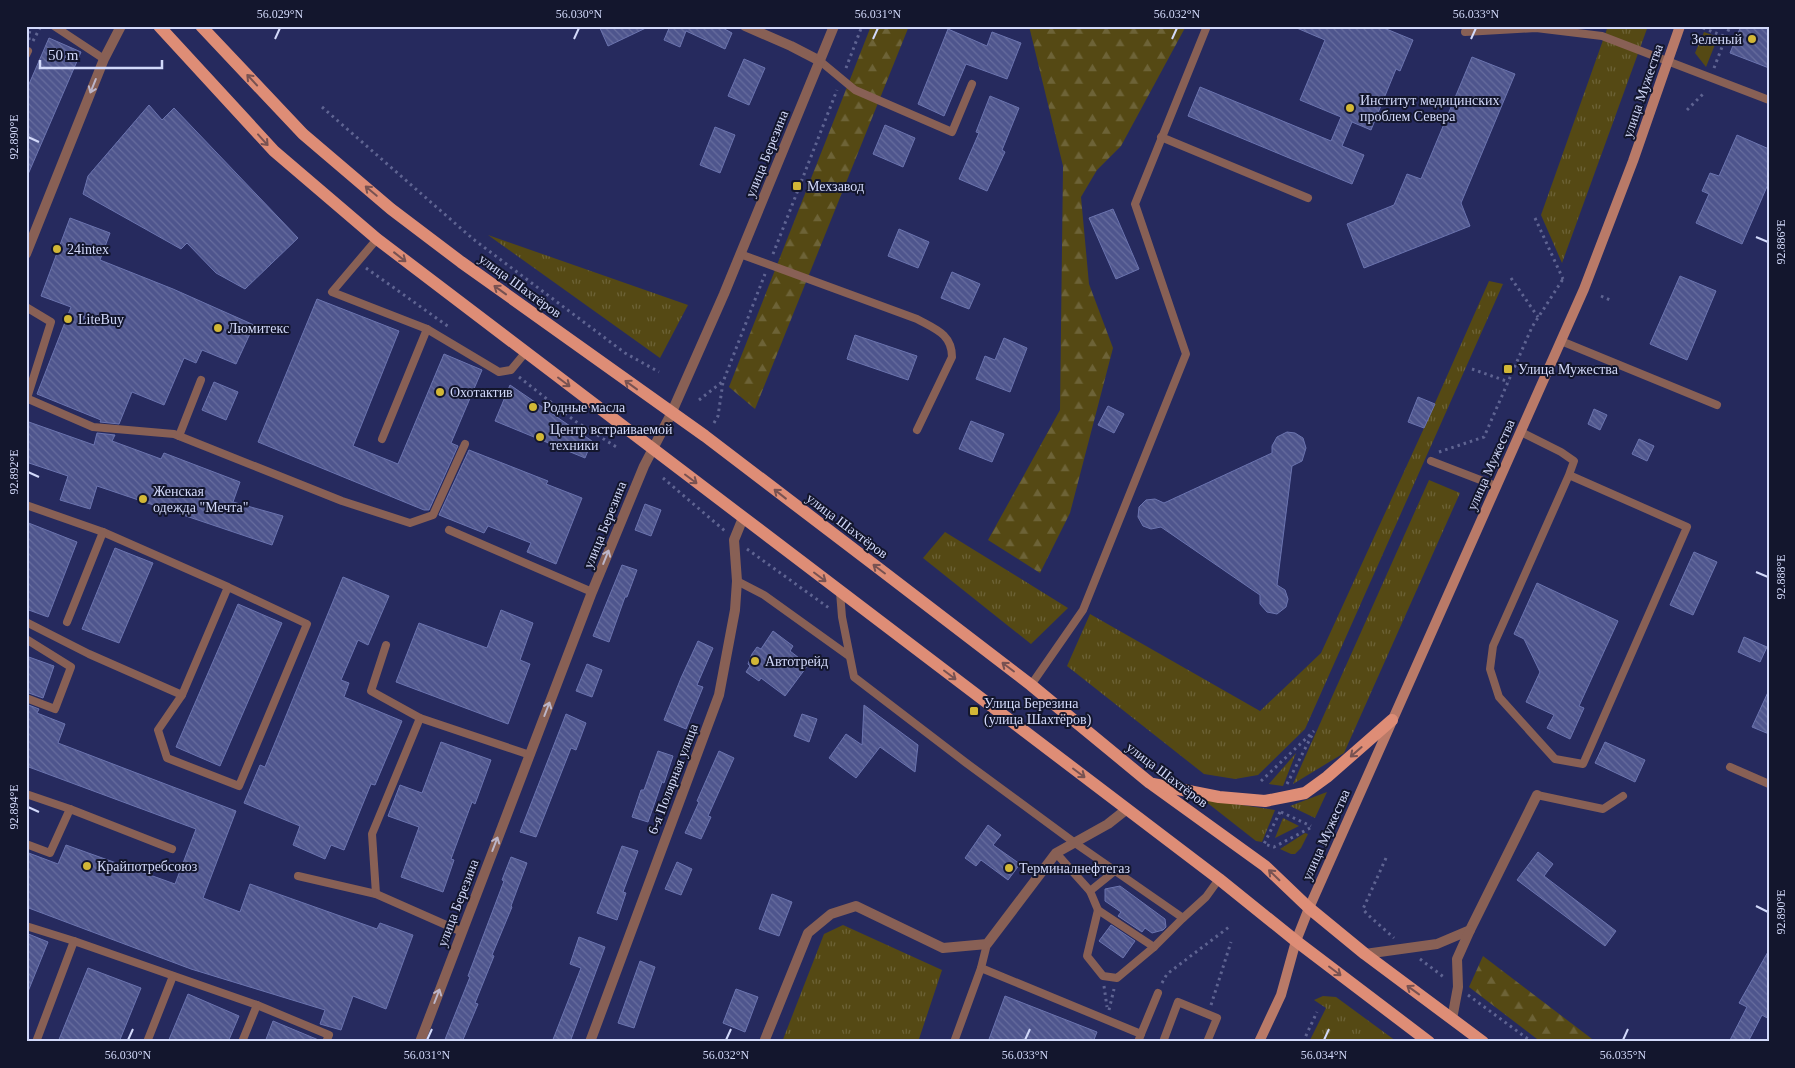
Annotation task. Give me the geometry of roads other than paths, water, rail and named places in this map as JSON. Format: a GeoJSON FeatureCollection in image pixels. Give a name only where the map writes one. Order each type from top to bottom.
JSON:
{"type":"FeatureCollection","features":[{"type":"Feature","properties":{"kind":"main road"},"geometry":{"type":"LineString","coordinates":[[159,26],[274,151],[377,239],[1220,879],[1296,941],[1429,1042]]}},
{"type":"Feature","properties":{"kind":"main road","name":"улица Шахтёров"},"geometry":{"type":"LineString","coordinates":[[201,26],[303,134],[391,209],[671,414],[705,436],[1031,686],[1150,783],[1265,866],[1309,908],[1365,954],[1483,1042]]}},
{"type":"Feature","properties":{"kind":"main road","name":"улица Мужества"},"geometry":{"type":"LineString","coordinates":[[1259,1042],[1281,995],[1296,941],[1309,908],[1584,289],[1629,171],[1680,26]]}},
{"type":"Feature","properties":{"kind":"main road"},"geometry":{"type":"LineString","coordinates":[[1150,783],[1219,796],[1265,801],[1305,793],[1327,777],[1392,720]]}},
{"type":"Feature","properties":{"kind":"street"},"geometry":{"type":"LineString","coordinates":[[26,254],[104,60],[121,26]]}},
{"type":"Feature","properties":{"kind":"street"},"geometry":{"type":"LineString","coordinates":[[745,26],[792,46],[820,61]]}},
{"type":"Feature","properties":{"kind":"street","name":"улица Березина"},"geometry":{"type":"LineString","coordinates":[[420,1042],[592,592],[652,449],[671,414],[740,254],[834,26]]}},
{"type":"Feature","properties":{"kind":"street","name":"6-я Полярная улица"},"geometry":{"type":"LineString","coordinates":[[590,1042],[719,695],[735,610],[737,581],[734,540],[743,518]]}},
{"type":"Feature","properties":{"kind":"street"},"geometry":{"type":"LineString","coordinates":[[1452,1019],[1458,988],[1457,959],[1537,795]]}},
{"type":"Feature","properties":{"kind":"street"},"geometry":{"type":"LineString","coordinates":[[764,1042],[808,933],[832,914],[856,906],[944,948],[987,944],[1056,853],[1108,824],[1127,809]]}},
{"type":"Feature","properties":{"kind":"street"},"geometry":{"type":"LineString","coordinates":[[1365,954],[1437,944],[1470,930]]}},
{"type":"Feature","properties":{"kind":"lane"},"geometry":{"type":"LineString","coordinates":[[54,26],[104,60]]}},
{"type":"Feature","properties":{"kind":"lane"},"geometry":{"type":"LineString","coordinates":[[1031,686],[1083,610],[1186,354],[1135,204],[1207,26]]}},
{"type":"Feature","properties":{"kind":"lane"},"geometry":{"type":"LineString","coordinates":[[1465,32],[1536,28],[1602,36],[1769,100]]}},
{"type":"Feature","properties":{"kind":"lane"},"geometry":{"type":"LineString","coordinates":[[820,61],[855,90],[952,132],[972,84]]}},
{"type":"Feature","properties":{"kind":"lane"},"geometry":{"type":"LineString","coordinates":[[1161,137],[1308,198]]}},
{"type":"Feature","properties":{"kind":"lane"},"geometry":{"type":"LineString","coordinates":[[377,239],[332,292],[427,329],[499,372],[511,370],[525,353]]}},
{"type":"Feature","properties":{"kind":"lane"},"geometry":{"type":"LineString","coordinates":[[740,254],[917,319],[948,339],[952,347],[952,357],[917,430]]}},
{"type":"Feature","properties":{"kind":"lane"},"geometry":{"type":"LineString","coordinates":[[26,307],[52,322],[27,398],[93,427],[179,436],[342,500],[410,523],[433,515],[465,444]]}},
{"type":"Feature","properties":{"kind":"lane"},"geometry":{"type":"LineString","coordinates":[[382,439],[427,329]]}},
{"type":"Feature","properties":{"kind":"lane"},"geometry":{"type":"LineString","coordinates":[[1561,341],[1716,405]]}},
{"type":"Feature","properties":{"kind":"lane"},"geometry":{"type":"LineString","coordinates":[[179,436],[201,380]]}},
{"type":"Feature","properties":{"kind":"lane"},"geometry":{"type":"LineString","coordinates":[[1520,432],[1561,452],[1574,461],[1493,646],[1490,669],[1499,697],[1555,760],[1583,764],[1688,527],[1569,475]]}},
{"type":"Feature","properties":{"kind":"lane"},"geometry":{"type":"LineString","coordinates":[[1432,458],[1496,486]]}},
{"type":"Feature","properties":{"kind":"lane"},"geometry":{"type":"LineString","coordinates":[[26,505],[103,532],[228,587],[307,624],[239,786],[167,758],[158,730],[182,695],[228,587]]}},
{"type":"Feature","properties":{"kind":"lane"},"geometry":{"type":"LineString","coordinates":[[449,530],[592,592]]}},
{"type":"Feature","properties":{"kind":"lane"},"geometry":{"type":"LineString","coordinates":[[66,622],[103,532]]}},
{"type":"Feature","properties":{"kind":"lane"},"geometry":{"type":"LineString","coordinates":[[737,581],[764,595],[850,656]]}},
{"type":"Feature","properties":{"kind":"lane"},"geometry":{"type":"LineString","coordinates":[[840,592],[842,617],[854,677],[1075,843],[1183,918]]}},
{"type":"Feature","properties":{"kind":"lane"},"geometry":{"type":"LineString","coordinates":[[26,622],[89,654],[182,695]]}},
{"type":"Feature","properties":{"kind":"lane"},"geometry":{"type":"LineString","coordinates":[[26,639],[71,667],[55,709],[26,698]]}},
{"type":"Feature","properties":{"kind":"lane"},"geometry":{"type":"LineString","coordinates":[[386,645],[371,691],[420,718],[530,754]]}},
{"type":"Feature","properties":{"kind":"lane"},"geometry":{"type":"LineString","coordinates":[[376,894],[372,834],[420,718]]}},
{"type":"Feature","properties":{"kind":"lane"},"geometry":{"type":"LineString","coordinates":[[1730,767],[1769,784]]}},
{"type":"Feature","properties":{"kind":"lane"},"geometry":{"type":"LineString","coordinates":[[26,794],[172,849]]}},
{"type":"Feature","properties":{"kind":"lane"},"geometry":{"type":"LineString","coordinates":[[1537,795],[1603,809],[1624,796]]}},
{"type":"Feature","properties":{"kind":"lane"},"geometry":{"type":"LineString","coordinates":[[26,844],[50,853],[70,809]]}},
{"type":"Feature","properties":{"kind":"lane"},"geometry":{"type":"LineString","coordinates":[[1056,853],[1090,891],[1098,910],[1154,947]]}},
{"type":"Feature","properties":{"kind":"lane"},"geometry":{"type":"LineString","coordinates":[[1090,891],[1116,870]]}},
{"type":"Feature","properties":{"kind":"lane"},"geometry":{"type":"LineString","coordinates":[[298,876],[376,894],[462,932]]}},
{"type":"Feature","properties":{"kind":"lane"},"geometry":{"type":"LineString","coordinates":[[1098,910],[1087,956],[1103,976],[1117,978],[1154,947],[1206,897],[1220,879]]}},
{"type":"Feature","properties":{"kind":"lane"},"geometry":{"type":"LineString","coordinates":[[26,926],[257,1005],[329,1035],[326,1042]]}},
{"type":"Feature","properties":{"kind":"lane"},"geometry":{"type":"LineString","coordinates":[[36,1042],[74,941]]}},
{"type":"Feature","properties":{"kind":"lane"},"geometry":{"type":"LineString","coordinates":[[954,1042],[981,968],[987,944]]}},
{"type":"Feature","properties":{"kind":"lane"},"geometry":{"type":"LineString","coordinates":[[981,968],[1141,1034]]}},
{"type":"Feature","properties":{"kind":"lane"},"geometry":{"type":"LineString","coordinates":[[147,1042],[173,976]]}},
{"type":"Feature","properties":{"kind":"lane"},"geometry":{"type":"LineString","coordinates":[[1138,1042],[1158,993]]}},
{"type":"Feature","properties":{"kind":"lane"},"geometry":{"type":"LineString","coordinates":[[1163,1042],[1178,1002],[1217,1018],[1208,1042]]}},
{"type":"Feature","properties":{"kind":"lane"},"geometry":{"type":"LineString","coordinates":[[242,1042],[257,1005]]}},
{"type":"Feature","properties":{"kind":"place","name":"Зеленый"},"geometry":{"type":"Point","coordinates":[1752,39]}},
{"type":"Feature","properties":{"kind":"place","name":"Институт медицинских проблем Севера"},"geometry":{"type":"Point","coordinates":[1350,108]}},
{"type":"Feature","properties":{"kind":"place","name":"Мехзавод"},"geometry":{"type":"Point","coordinates":[797,186]}},
{"type":"Feature","properties":{"kind":"place","name":"24intex"},"geometry":{"type":"Point","coordinates":[57,249]}},
{"type":"Feature","properties":{"kind":"place","name":"LiteBuy"},"geometry":{"type":"Point","coordinates":[68,319]}},
{"type":"Feature","properties":{"kind":"place","name":"Люмитекс"},"geometry":{"type":"Point","coordinates":[218,328]}},
{"type":"Feature","properties":{"kind":"place","name":"Улица Мужества"},"geometry":{"type":"Point","coordinates":[1508,369]}},
{"type":"Feature","properties":{"kind":"place","name":"Охотактив"},"geometry":{"type":"Point","coordinates":[440,392]}},
{"type":"Feature","properties":{"kind":"place","name":"Родные масла"},"geometry":{"type":"Point","coordinates":[533,407]}},
{"type":"Feature","properties":{"kind":"place","name":"Центр встраиваемой техники"},"geometry":{"type":"Point","coordinates":[540,437]}},
{"type":"Feature","properties":{"kind":"place","name":"Женская одежда \"Мечта\""},"geometry":{"type":"Point","coordinates":[143,499]}},
{"type":"Feature","properties":{"kind":"place","name":"Автотрейд"},"geometry":{"type":"Point","coordinates":[755,661]}},
{"type":"Feature","properties":{"kind":"place","name":"Улица Березина (улица Шахтёров)"},"geometry":{"type":"Point","coordinates":[974,711]}},
{"type":"Feature","properties":{"kind":"place","name":"Крайпотребсоюз"},"geometry":{"type":"Point","coordinates":[87,866]}},
{"type":"Feature","properties":{"kind":"place","name":"Терминалнефтегаз"},"geometry":{"type":"Point","coordinates":[1009,868]}}]}
